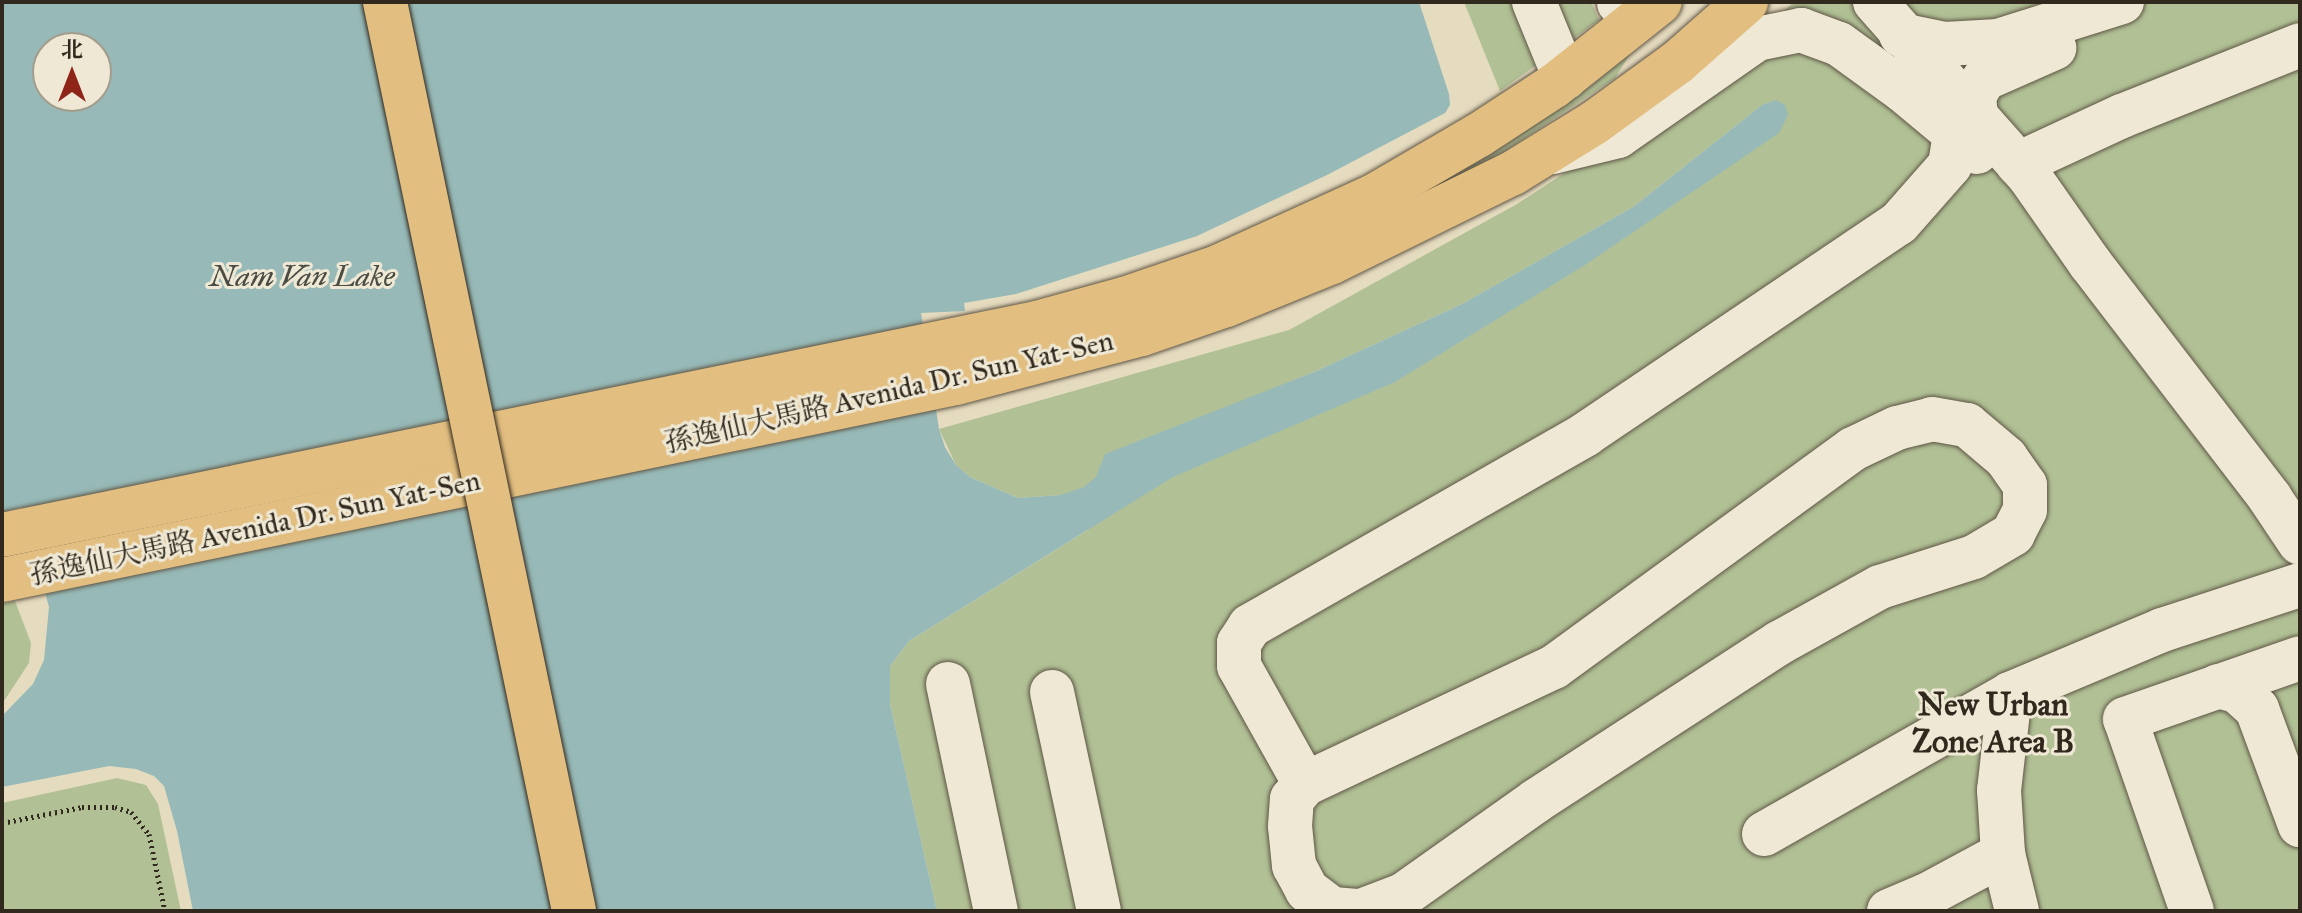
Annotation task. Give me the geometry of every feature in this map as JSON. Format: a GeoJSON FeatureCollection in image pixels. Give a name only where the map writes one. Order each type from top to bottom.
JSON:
{"type":"FeatureCollection","features":[{"type":"Feature","properties":{"kind":"main road"},"geometry":{"type":"LineString","coordinates":[[385,2],[574,911]]}},
{"type":"Feature","properties":{"kind":"main road"},"geometry":{"type":"LineString","coordinates":[[1630,7],[1650,33],[1676,33],[1694,28],[1744,2]]}},
{"type":"Feature","properties":{"kind":"main road","name":"孫逸仙大馬路 Avenida Dr. Sun Yat-Sen"},"geometry":{"type":"LineString","coordinates":[[9,578],[956,383],[1142,334],[1226,305],[1332,262],[1545,154],[1678,62],[1744,2]]}},
{"type":"Feature","properties":{"kind":"main road","name":"孫逸仙大馬路 Avenida Dr. Sun Yat-Sen"},"geometry":{"type":"LineString","coordinates":[[4,534],[1037,323],[1127,298],[1218,267],[1374,196],[1479,135],[1565,78],[1630,7]]}},
{"type":"Feature","properties":{"kind":"street"},"geometry":{"type":"LineString","coordinates":[[1534,2],[1565,78]]}},
{"type":"Feature","properties":{"kind":"street"},"geometry":{"type":"LineString","coordinates":[[1888,18],[1945,44],[1998,41],[2122,2]]}},
{"type":"Feature","properties":{"kind":"street"},"geometry":{"type":"LineString","coordinates":[[1958,106],[2082,36],[2131,2]]}},
{"type":"Feature","properties":{"kind":"street"},"geometry":{"type":"LineString","coordinates":[[1888,18],[2090,263]]}},
{"type":"Feature","properties":{"kind":"street"},"geometry":{"type":"LineString","coordinates":[[1545,154],[1618,136],[1757,39],[1787,31],[1812,32],[1839,44],[1958,106],[2018,164],[2270,498],[2300,543]]}},
{"type":"Feature","properties":{"kind":"street"},"geometry":{"type":"LineString","coordinates":[[2018,164],[2122,116],[2300,45]]}},
{"type":"Feature","properties":{"kind":"street"},"geometry":{"type":"LineString","coordinates":[[1305,784],[1239,666],[1239,643],[1250,626],[1586,434],[1899,223],[1950,165],[1958,106]]}},
{"type":"Feature","properties":{"kind":"street"},"geometry":{"type":"LineString","coordinates":[[1932,419],[1967,425],[2006,458],[2025,485],[2025,510],[2013,534],[1974,557],[1880,587],[1779,643],[1536,801],[1403,895],[1359,911],[1332,909],[1307,890],[1294,866],[1290,826],[1292,799],[1305,784],[1554,667],[1853,449],[1897,428],[1932,419]]}},
{"type":"Feature","properties":{"kind":"street"},"geometry":{"type":"LineString","coordinates":[[1764,834],[2010,694],[2162,630],[2300,585]]}},
{"type":"Feature","properties":{"kind":"street"},"geometry":{"type":"LineString","coordinates":[[2192,911],[2125,719],[2286,662]]}},
{"type":"Feature","properties":{"kind":"street"},"geometry":{"type":"LineString","coordinates":[[2286,662],[2258,691],[2257,709],[2300,825]]}},
{"type":"Feature","properties":{"kind":"street"},"geometry":{"type":"LineString","coordinates":[[948,684],[996,911]]}},
{"type":"Feature","properties":{"kind":"street"},"geometry":{"type":"LineString","coordinates":[[2218,686],[2237,691],[2257,709]]}},
{"type":"Feature","properties":{"kind":"street"},"geometry":{"type":"LineString","coordinates":[[1052,692],[1099,911]]}},
{"type":"Feature","properties":{"kind":"street"},"geometry":{"type":"LineString","coordinates":[[2010,694],[1999,790],[2003,854],[2017,911]]}},
{"type":"Feature","properties":{"kind":"street"},"geometry":{"type":"LineString","coordinates":[[1889,911],[1925,896],[2003,854]]}},
{"type":"Feature","properties":{"kind":"path"},"geometry":{"type":"LineString","coordinates":[[2,823],[82,807],[115,807],[131,812],[149,834],[165,911]]}},
{"type":"Feature","properties":{"kind":"green space"},"geometry":{"type":"Polygon","coordinates":[[[1464,2],[1591,2],[1599,20],[1500,91],[1464,2]]]}},
{"type":"Feature","properties":{"kind":"green space"},"geometry":{"type":"Polygon","coordinates":[[[1794,2],[2300,2],[2300,911],[937,911],[890,704],[890,666],[909,641],[1088,530],[1062,495],[1018,498],[970,477],[956,465],[939,429],[1289,330],[1517,204],[1702,83],[1794,2]],[[1762,105],[1633,207],[1462,304],[1314,372],[1104,457],[1461,341],[1623,239],[1762,105]]]}},
{"type":"Feature","properties":{"kind":"green space"},"geometry":{"type":"Polygon","coordinates":[[[1632,51],[1615,78],[1492,160],[1399,211],[1065,332],[1632,51]]]}},
{"type":"Feature","properties":{"kind":"green space"},"geometry":{"type":"Polygon","coordinates":[[[15,601],[31,643],[29,663],[2,704],[2,604],[15,601]]]}},
{"type":"Feature","properties":{"kind":"green space"},"geometry":{"type":"Polygon","coordinates":[[[117,778],[146,785],[158,804],[181,911],[2,911],[2,803],[117,778]]]}},
{"type":"Feature","properties":{"kind":"water","name":"Nam Van Lake"},"geometry":{"type":"Polygon","coordinates":[[[2,2],[1419,2],[1449,94],[1450,105],[1445,113],[1327,175],[1197,236],[1016,294],[964,303],[965,311],[921,313],[939,429],[945,447],[956,465],[970,477],[1018,498],[1061,495],[1084,487],[1096,477],[1105,454],[1314,372],[1462,304],[1633,207],[1762,105],[1776,100],[1785,105],[1788,115],[1779,133],[1585,265],[1395,382],[1173,477],[909,641],[890,666],[890,704],[937,911],[193,911],[177,831],[164,786],[154,776],[136,769],[109,766],[2,787],[2,716],[33,684],[44,660],[49,607],[22,507],[2,513],[2,2]]]}},
{"type":"Feature","properties":{"kind":"district","name":"New Urban Zone Area B"},"geometry":{"type":"Point","coordinates":[1993,724]}}]}
